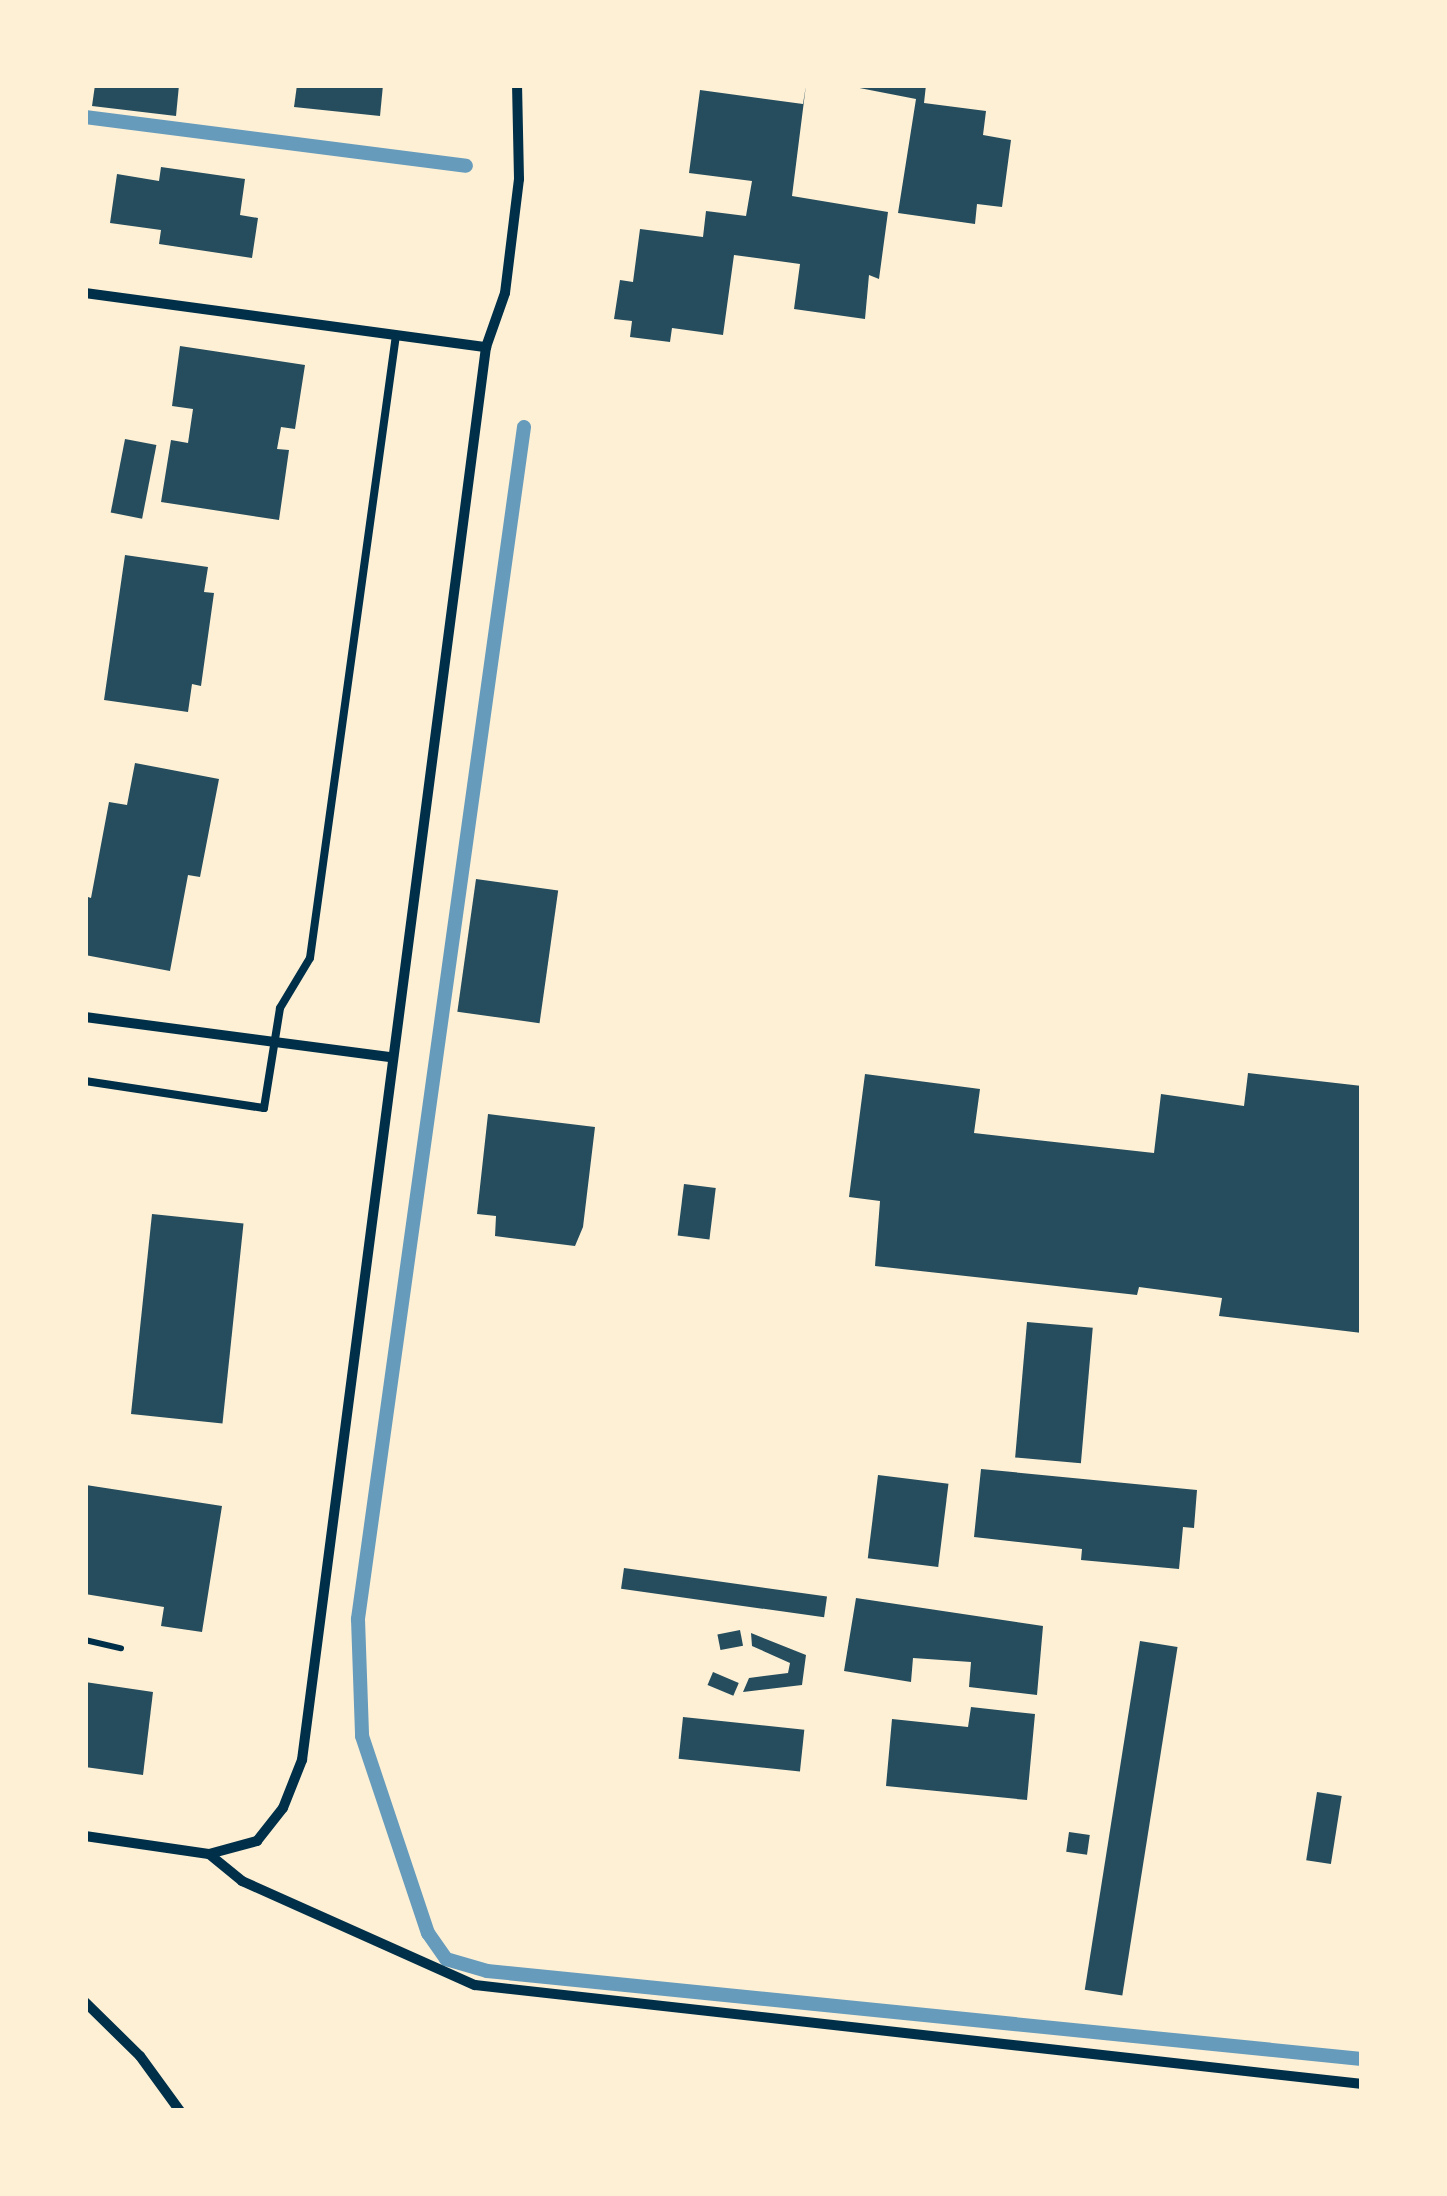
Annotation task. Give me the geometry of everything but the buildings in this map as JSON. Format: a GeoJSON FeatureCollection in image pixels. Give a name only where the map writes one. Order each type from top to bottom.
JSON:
{"type":"FeatureCollection","features":[{"type":"Feature","properties":{"kind":"street"},"geometry":{"type":"LineString","coordinates":[[85,1836],[208,1854],[257,1841],[271,1826],[306,1744],[389,1057],[486,347],[505,293],[518,179],[517,85]]}},
{"type":"Feature","properties":{"kind":"street"},"geometry":{"type":"LineString","coordinates":[[85,294],[486,347]]}},
{"type":"Feature","properties":{"kind":"street"},"geometry":{"type":"LineString","coordinates":[[85,1017],[389,1057]]}},
{"type":"Feature","properties":{"kind":"street"},"geometry":{"type":"LineString","coordinates":[[208,1854],[242,1881],[475,1985],[1362,2084]]}},
{"type":"Feature","properties":{"kind":"street"},"geometry":{"type":"LineString","coordinates":[[85,2002],[140,2056],[180,2111]]}},
{"type":"Feature","properties":{"kind":"lane"},"geometry":{"type":"LineString","coordinates":[[85,1080],[264,1108],[270,1041],[280,1008],[310,958],[396,335]]}},
{"type":"Feature","properties":{"kind":"path"},"geometry":{"type":"LineString","coordinates":[[85,1640],[121,1648]]}},
{"type":"Feature","properties":{"kind":"waterway"},"geometry":{"type":"LineString","coordinates":[[85,117],[466,166]]}},
{"type":"Feature","properties":{"kind":"waterway"},"geometry":{"type":"LineString","coordinates":[[524,427],[358,1619],[362,1736],[428,1933],[446,1959],[487,1971],[1362,2059]]}}]}
